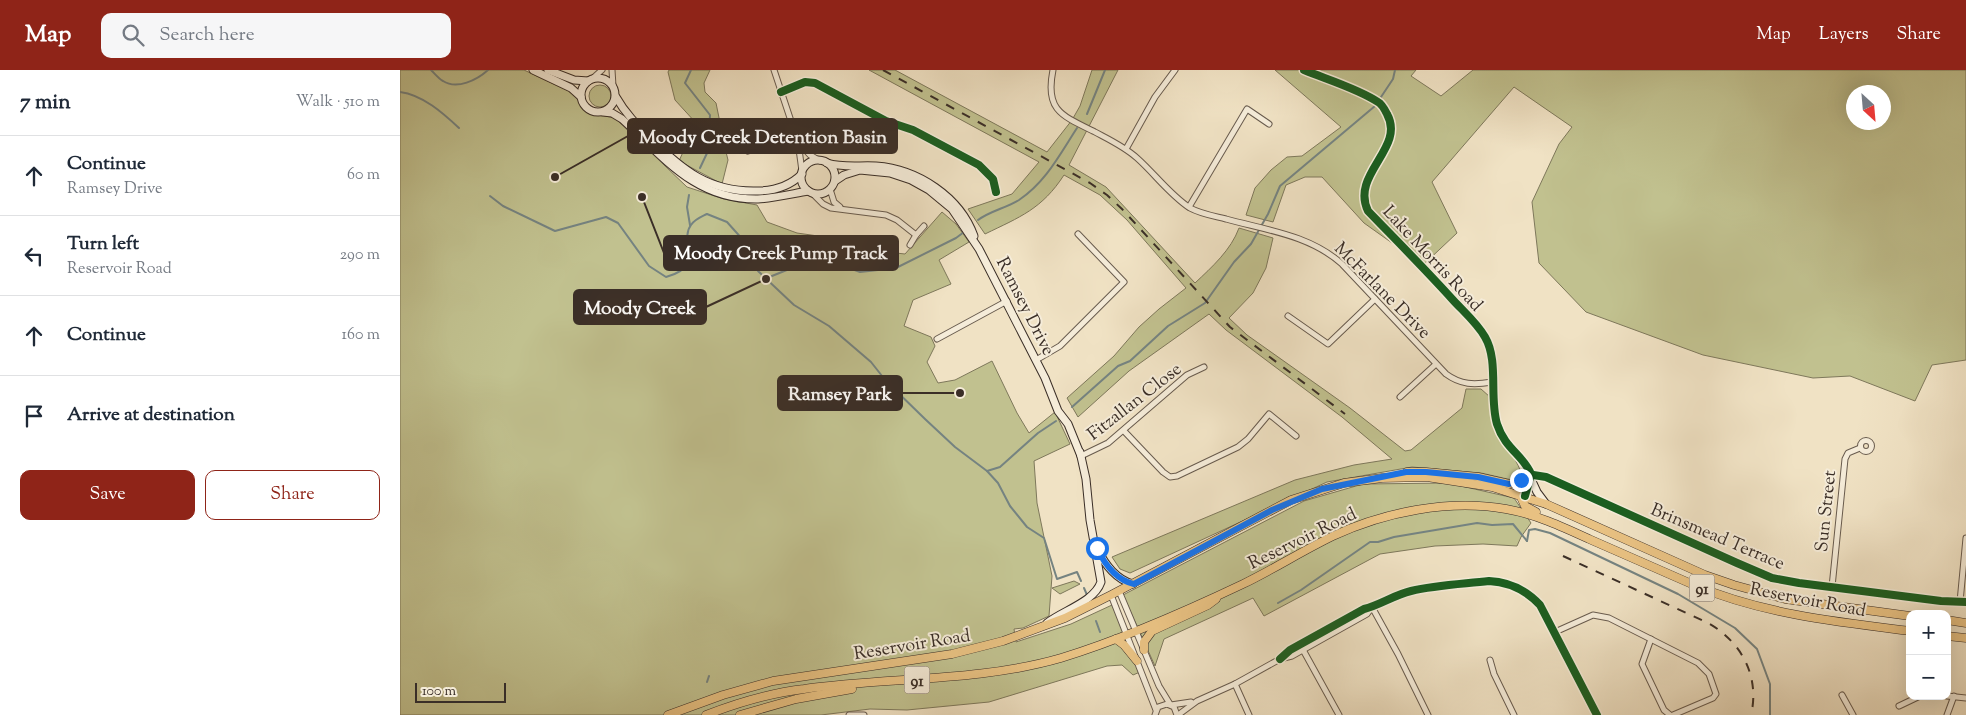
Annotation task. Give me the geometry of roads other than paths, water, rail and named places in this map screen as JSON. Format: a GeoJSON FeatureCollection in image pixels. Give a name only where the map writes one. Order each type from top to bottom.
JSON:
{"type":"FeatureCollection","features":[{"type":"Feature","properties":{"kind":"main road"},"geometry":{"type":"LineString","coordinates":[[532,70],[571,88],[581,98],[586,108],[591,111],[612,114],[622,119],[674,170],[707,189],[728,196],[757,199],[810,192],[822,194],[830,189],[834,181],[834,170],[823,162],[808,164],[802,173],[786,186],[760,191],[730,189],[708,183],[685,170],[670,158],[625,113],[616,97],[613,86],[604,78],[574,80],[548,70]]}},
{"type":"Feature","properties":{"kind":"main road","name":"Lake Morris Road"},"geometry":{"type":"LineString","coordinates":[[1304,70],[1380,102],[1389,117],[1391,128],[1389,140],[1365,186],[1364,203],[1368,210],[1434,279],[1486,338],[1490,352],[1493,403],[1498,425],[1508,446],[1528,467],[1529,476],[1546,504]]}},
{"type":"Feature","properties":{"kind":"main road"},"geometry":{"type":"LineString","coordinates":[[581,98],[582,88],[590,80]]}},
{"type":"Feature","properties":{"kind":"main road"},"geometry":{"type":"LineString","coordinates":[[603,112],[612,106],[616,97]]}},
{"type":"Feature","properties":{"kind":"main road","name":"Ramsey Drive"},"geometry":{"type":"LineString","coordinates":[[823,162],[838,165],[888,167],[924,181],[942,192],[958,208],[971,226],[979,249]]}},
{"type":"Feature","properties":{"kind":"main road","name":"Ramsey Drive"},"geometry":{"type":"LineString","coordinates":[[834,181],[852,172],[871,170],[890,173],[912,180],[944,202],[959,219],[979,249],[1045,378],[1058,411],[1068,424],[1081,456],[1086,479],[1101,577],[1099,586],[1092,597],[1059,614],[1042,627]]}},
{"type":"Feature","properties":{"kind":"main road"},"geometry":{"type":"LineString","coordinates":[[802,173],[802,183],[810,192]]}},
{"type":"Feature","properties":{"kind":"main road"},"geometry":{"type":"LineString","coordinates":[[1375,479],[1406,472],[1426,472],[1478,477],[1509,484],[1519,482],[1529,476]]}},
{"type":"Feature","properties":{"kind":"main road"},"geometry":{"type":"LineString","coordinates":[[1506,509],[1522,498],[1529,476]]}},
{"type":"Feature","properties":{"kind":"main road","name":"Reservoir Road"},"geometry":{"type":"LineString","coordinates":[[668,715],[734,691],[773,681],[965,652],[1003,641],[1042,627],[1134,584],[1291,500],[1344,484],[1375,479],[1400,477],[1427,478],[1479,484],[1546,504],[1705,575],[1734,586],[1786,599],[1906,615]]}},
{"type":"Feature","properties":{"kind":"main road"},"geometry":{"type":"LineString","coordinates":[[1522,498],[1528,510],[1609,543],[1633,558]]}},
{"type":"Feature","properties":{"kind":"main road","name":"Reservoir Road"},"geometry":{"type":"LineString","coordinates":[[706,715],[738,704],[793,691],[948,677],[1023,667],[1065,656],[1136,631],[1225,592],[1331,537],[1369,522],[1439,508],[1506,509],[1544,520],[1695,586],[1747,604],[1806,618],[1906,630]]}},
{"type":"Feature","properties":{"kind":"main road","name":"Ramsey Drive"},"geometry":{"type":"LineString","coordinates":[[1094,541],[1103,559],[1117,576],[1134,584]]}},
{"type":"Feature","properties":{"kind":"main road"},"geometry":{"type":"LineString","coordinates":[[1144,650],[1144,642],[1152,631],[1208,605],[1225,592]]}},
{"type":"Feature","properties":{"kind":"main road"},"geometry":{"type":"LineString","coordinates":[[1951,621],[1966,623]]}},
{"type":"Feature","properties":{"kind":"main road"},"geometry":{"type":"LineString","coordinates":[[1951,636],[1966,638]]}},
{"type":"Feature","properties":{"kind":"main road"},"geometry":{"type":"LineString","coordinates":[[1116,639],[1138,661]]}},
{"type":"Feature","properties":{"kind":"main road"},"geometry":{"type":"LineString","coordinates":[[740,715],[796,699],[889,682]]}},
{"type":"Feature","properties":{"kind":"main road"},"geometry":{"type":"LineString","coordinates":[[663,715],[690,706]]}},
{"type":"Feature","properties":{"kind":"street"},"geometry":{"type":"LineString","coordinates":[[590,80],[602,70]]}},
{"type":"Feature","properties":{"kind":"street"},"geometry":{"type":"LineString","coordinates":[[612,70],[613,86]]}},
{"type":"Feature","properties":{"kind":"street"},"geometry":{"type":"LineString","coordinates":[[774,70],[798,142],[802,173]]}},
{"type":"Feature","properties":{"kind":"street"},"geometry":{"type":"LineString","coordinates":[[777,78],[778,70]]}},
{"type":"Feature","properties":{"kind":"street","name":"McFarlane Drive"},"geometry":{"type":"LineString","coordinates":[[1053,70],[1050,91],[1056,108],[1067,117],[1126,149],[1189,207],[1199,212],[1304,240],[1327,251],[1342,264],[1436,364],[1451,377],[1463,383],[1477,385],[1492,382]]}},
{"type":"Feature","properties":{"kind":"street"},"geometry":{"type":"LineString","coordinates":[[1126,149],[1154,97],[1175,70]]}},
{"type":"Feature","properties":{"kind":"street"},"geometry":{"type":"LineString","coordinates":[[780,92],[805,82],[815,83],[891,124],[913,130],[979,165],[993,179],[996,192]]}},
{"type":"Feature","properties":{"kind":"street"},"geometry":{"type":"LineString","coordinates":[[1189,207],[1247,110],[1269,124]]}},
{"type":"Feature","properties":{"kind":"street"},"geometry":{"type":"LineString","coordinates":[[730,145],[790,122]]}},
{"type":"Feature","properties":{"kind":"street"},"geometry":{"type":"LineString","coordinates":[[743,140],[748,151]]}},
{"type":"Feature","properties":{"kind":"street"},"geometry":{"type":"LineString","coordinates":[[798,142],[810,155],[823,162]]}},
{"type":"Feature","properties":{"kind":"street"},"geometry":{"type":"LineString","coordinates":[[830,189],[834,202],[842,208]]}},
{"type":"Feature","properties":{"kind":"street"},"geometry":{"type":"LineString","coordinates":[[810,192],[828,207],[886,215],[897,220],[916,235]]}},
{"type":"Feature","properties":{"kind":"street"},"geometry":{"type":"LineString","coordinates":[[910,245],[924,226]]}},
{"type":"Feature","properties":{"kind":"street"},"geometry":{"type":"LineString","coordinates":[[1036,360],[1060,346],[1124,282],[1078,234]]}},
{"type":"Feature","properties":{"kind":"street"},"geometry":{"type":"LineString","coordinates":[[1288,316],[1328,344],[1375,299]]}},
{"type":"Feature","properties":{"kind":"street"},"geometry":{"type":"LineString","coordinates":[[936,339],[1007,301]]}},
{"type":"Feature","properties":{"kind":"street"},"geometry":{"type":"LineString","coordinates":[[1400,397],[1436,364]]}},
{"type":"Feature","properties":{"kind":"street","name":"Fitzallan Close"},"geometry":{"type":"LineString","coordinates":[[1081,456],[1101,447],[1124,431],[1187,375],[1204,367]]}},
{"type":"Feature","properties":{"kind":"street"},"geometry":{"type":"LineString","coordinates":[[1124,431],[1170,477],[1178,476],[1238,447],[1248,439],[1269,414],[1296,436]]}},
{"type":"Feature","properties":{"kind":"street","name":"Sun Street"},"geometry":{"type":"LineString","coordinates":[[1832,587],[1845,459],[1848,452],[1860,448]]}},
{"type":"Feature","properties":{"kind":"street","name":"Brinsmead Terrace"},"geometry":{"type":"LineString","coordinates":[[1529,476],[1546,477],[1736,564],[1772,578],[1963,602]]}},
{"type":"Feature","properties":{"kind":"street"},"geometry":{"type":"LineString","coordinates":[[1963,602],[1966,538]]}},
{"type":"Feature","properties":{"kind":"street"},"geometry":{"type":"LineString","coordinates":[[1115,593],[1136,631],[1159,686],[1170,705],[1176,710],[1177,715],[1186,707],[1235,684],[1366,614],[1372,608],[1389,599],[1412,591],[1489,581],[1499,582],[1518,588],[1533,597],[1545,613],[1598,715]]}},
{"type":"Feature","properties":{"kind":"street"},"geometry":{"type":"LineString","coordinates":[[1115,593],[1154,713],[1163,704],[1170,705],[1197,701]]}},
{"type":"Feature","properties":{"kind":"street"},"geometry":{"type":"LineString","coordinates":[[1372,608],[1398,654],[1428,715]]}},
{"type":"Feature","properties":{"kind":"street"},"geometry":{"type":"LineString","coordinates":[[1556,632],[1593,615],[1608,618],[1651,639],[1698,663],[1709,674],[1716,694],[1713,698],[1672,715],[1664,710],[1642,664],[1651,639]]}},
{"type":"Feature","properties":{"kind":"street"},"geometry":{"type":"LineString","coordinates":[[1302,647],[1339,715]]}},
{"type":"Feature","properties":{"kind":"street"},"geometry":{"type":"LineString","coordinates":[[1490,660],[1494,674],[1514,715]]}},
{"type":"Feature","properties":{"kind":"street"},"geometry":{"type":"LineString","coordinates":[[1235,684],[1249,715]]}},
{"type":"Feature","properties":{"kind":"street"},"geometry":{"type":"LineString","coordinates":[[1842,695],[1853,715]]}},
{"type":"Feature","properties":{"kind":"street"},"geometry":{"type":"LineString","coordinates":[[1947,715],[1954,696],[1966,698]]}},
{"type":"Feature","properties":{"kind":"street"},"geometry":{"type":"LineString","coordinates":[[1900,706],[1912,700]]}},
{"type":"Feature","properties":{"kind":"street"},"geometry":{"type":"LineString","coordinates":[[849,715],[864,715]]}},
{"type":"Feature","properties":{"kind":"waterway"},"geometry":{"type":"LineString","coordinates":[[431,70],[441,80],[449,84],[467,83],[488,70]]}},
{"type":"Feature","properties":{"kind":"waterway"},"geometry":{"type":"LineString","coordinates":[[691,70],[685,83],[710,115],[708,151],[700,168]]}},
{"type":"Feature","properties":{"kind":"waterway"},"geometry":{"type":"LineString","coordinates":[[1087,114],[1105,70]]}},
{"type":"Feature","properties":{"kind":"waterway"},"geometry":{"type":"LineString","coordinates":[[1381,97],[1393,79],[1395,70]]}},
{"type":"Feature","properties":{"kind":"waterway"},"geometry":{"type":"LineString","coordinates":[[400,92],[425,101],[459,128]]}},
{"type":"Feature","properties":{"kind":"waterway"},"geometry":{"type":"LineString","coordinates":[[1072,407],[1118,366],[1130,361],[1168,326],[1205,303],[1234,262],[1251,244],[1268,214],[1280,186],[1375,106]]}},
{"type":"Feature","properties":{"kind":"waterway"},"geometry":{"type":"LineString","coordinates":[[978,220],[1014,203],[1029,193],[1052,167],[1077,128]]}},
{"type":"Feature","properties":{"kind":"waterway"},"geometry":{"type":"LineString","coordinates":[[689,195],[687,207],[690,225]]}},
{"type":"Feature","properties":{"kind":"waterway"},"geometry":{"type":"LineString","coordinates":[[490,196],[503,206],[555,231],[606,217],[618,223],[649,266],[666,277],[685,267],[689,253],[688,232],[694,221],[707,214],[727,222],[761,260],[758,271],[794,305],[829,326],[871,362],[886,381],[925,419],[955,447],[987,471],[1000,467],[1038,433],[1056,421]]}},
{"type":"Feature","properties":{"kind":"waterway"},"geometry":{"type":"LineString","coordinates":[[767,278],[819,257],[860,272],[896,268],[956,238],[964,232]]}},
{"type":"Feature","properties":{"kind":"waterway"},"geometry":{"type":"LineString","coordinates":[[987,471],[998,483],[1010,506],[1027,527],[1044,538],[1057,579],[1077,572],[1081,581]]}},
{"type":"Feature","properties":{"kind":"waterway"},"geometry":{"type":"LineString","coordinates":[[1278,603],[1301,590],[1370,542],[1477,523],[1492,525],[1513,524],[1527,541]]}},
{"type":"Feature","properties":{"kind":"waterway"},"geometry":{"type":"LineString","coordinates":[[1527,541],[1529,530],[1535,529],[1550,533],[1678,594],[1735,628],[1757,649],[1770,684],[1770,715]]}},
{"type":"Feature","properties":{"kind":"waterway"},"geometry":{"type":"LineString","coordinates":[[1084,588],[1087,595]]}},
{"type":"Feature","properties":{"kind":"waterway"},"geometry":{"type":"LineString","coordinates":[[1096,621],[1100,632]]}},
{"type":"Feature","properties":{"kind":"waterway"},"geometry":{"type":"LineString","coordinates":[[707,682],[709,676]]}},
{"type":"Feature","properties":{"kind":"railway"},"geometry":{"type":"LineString","coordinates":[[883,70],[1090,183],[1107,195],[1230,327],[1345,414]]}},
{"type":"Feature","properties":{"kind":"railway"},"geometry":{"type":"LineString","coordinates":[[1563,556],[1708,623],[1720,631],[1739,650],[1746,662],[1753,687],[1751,715]]}},
{"type":"Feature","properties":{"kind":"place","name":"Moody Creek Detention Basin"},"geometry":{"type":"Point","coordinates":[555,177]}},
{"type":"Feature","properties":{"kind":"place","name":"Moody Creek Pump Track"},"geometry":{"type":"Point","coordinates":[642,197]}},
{"type":"Feature","properties":{"kind":"place","name":"Moody Creek"},"geometry":{"type":"Point","coordinates":[766,279]}},
{"type":"Feature","properties":{"kind":"place","name":"Ramsey Park"},"geometry":{"type":"Point","coordinates":[960,393]}}]}
